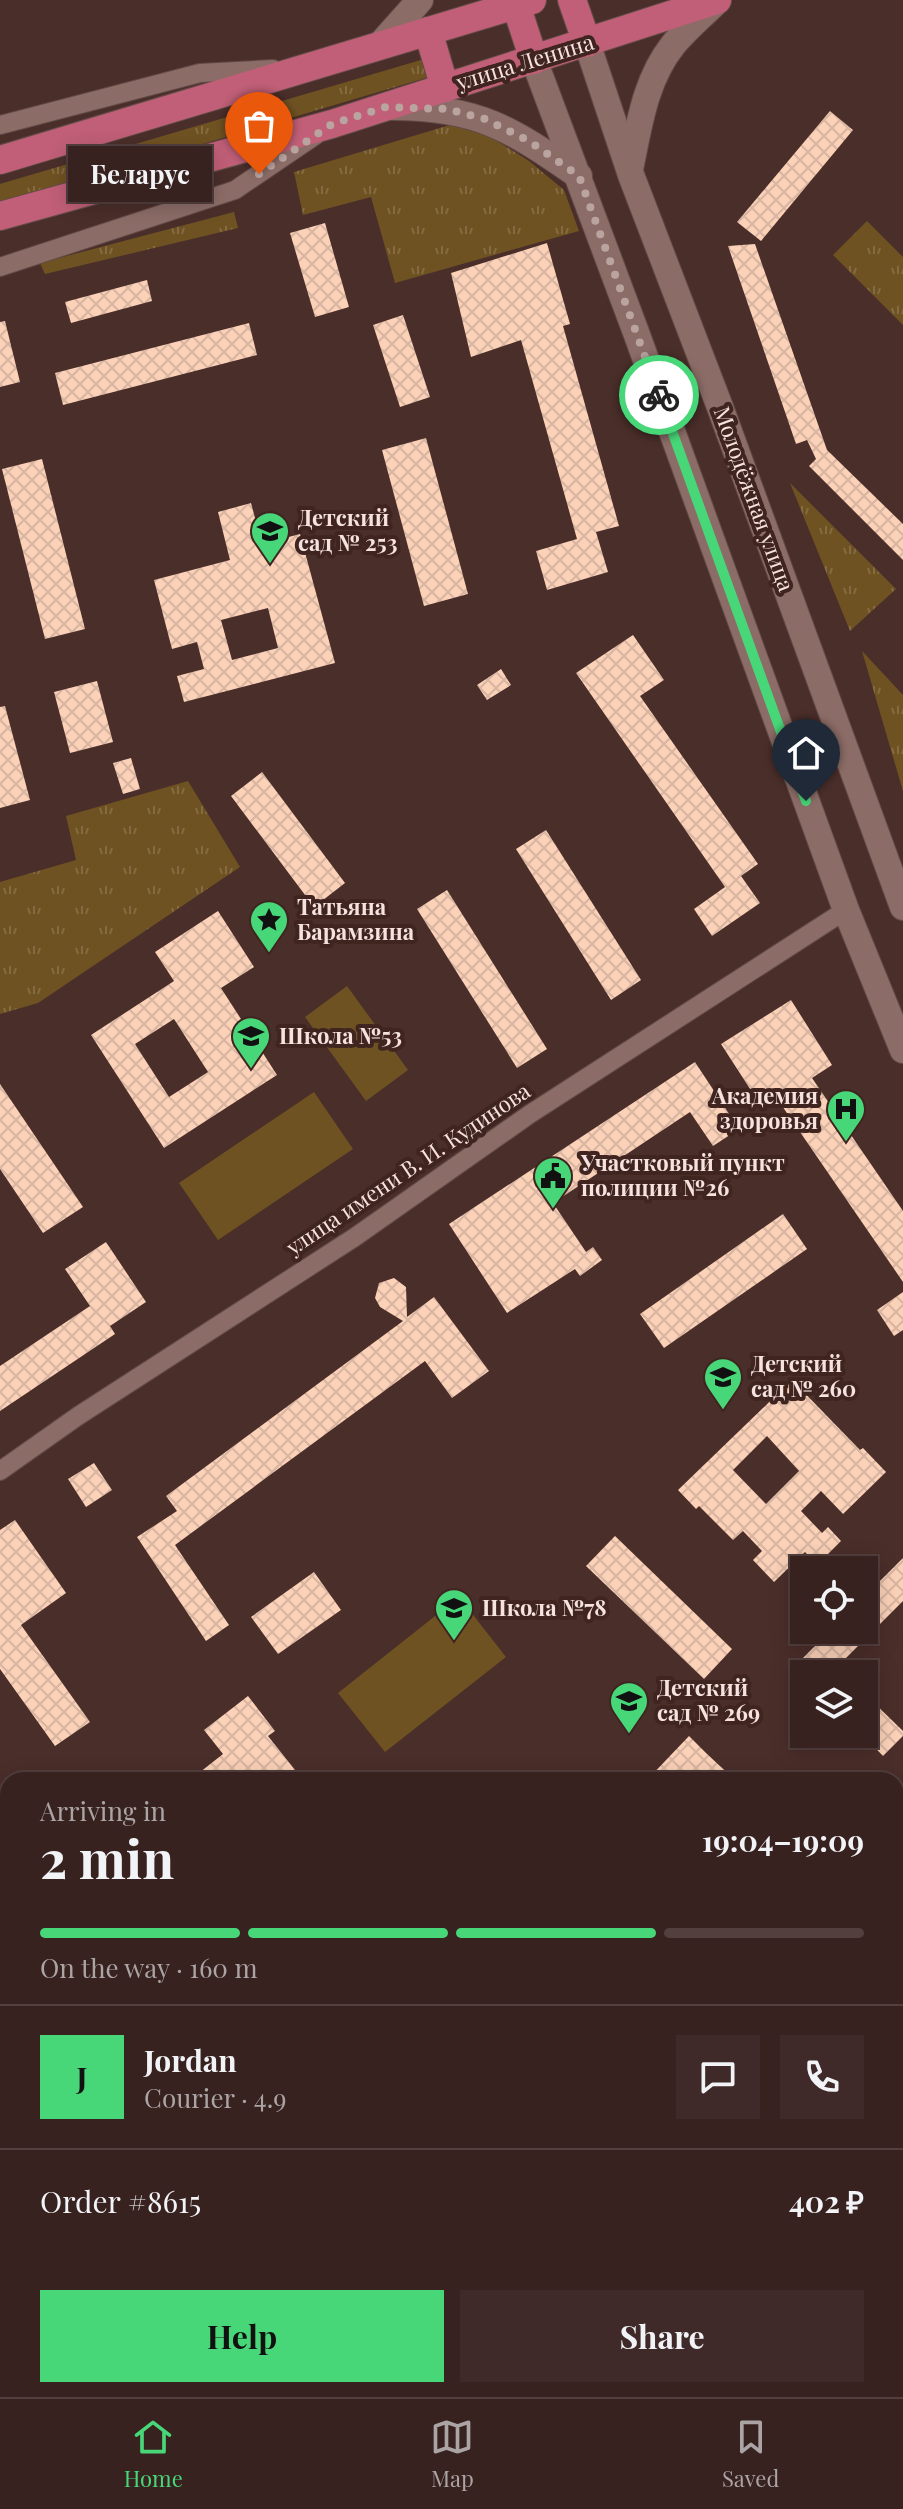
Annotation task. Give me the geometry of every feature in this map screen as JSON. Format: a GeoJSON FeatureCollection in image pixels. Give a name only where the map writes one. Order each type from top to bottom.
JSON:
{"type":"FeatureCollection","features":[{"type":"Feature","properties":{"kind":"main road"},"geometry":{"type":"LineString","coordinates":[[379,46],[420,0]]}},
{"type":"Feature","properties":{"kind":"main road","name":"Молодёжная улица"},"geometry":{"type":"LineString","coordinates":[[572,0],[630,169],[903,907]]}},
{"type":"Feature","properties":{"kind":"main road"},"geometry":{"type":"LineString","coordinates":[[630,169],[653,77],[673,45],[717,0]]}},
{"type":"Feature","properties":{"kind":"main road","name":"улица Ленина"},"geometry":{"type":"LineString","coordinates":[[0,216],[332,124],[587,43],[683,6],[717,0]]}},
{"type":"Feature","properties":{"kind":"main road"},"geometry":{"type":"LineString","coordinates":[[0,160],[520,2],[534,60],[846,910],[903,1050]]}},
{"type":"Feature","properties":{"kind":"main road"},"geometry":{"type":"LineString","coordinates":[[428,31],[445,88]]}},
{"type":"Feature","properties":{"kind":"main road"},"geometry":{"type":"LineString","coordinates":[[386,107],[447,109],[485,119],[529,141],[579,176]]}},
{"type":"Feature","properties":{"kind":"street"},"geometry":{"type":"LineString","coordinates":[[0,125],[200,73],[312,66]]}},
{"type":"Feature","properties":{"kind":"street","name":"улица Ленина"},"geometry":{"type":"LineString","coordinates":[[0,267],[235,190],[332,124]]}},
{"type":"Feature","properties":{"kind":"street","name":"улица имени В. И. Кудинова"},"geometry":{"type":"LineString","coordinates":[[0,1471],[78,1416],[344,1244],[530,1114],[846,910]]}},
{"type":"Feature","properties":{"kind":"green space"},"geometry":{"type":"Polygon","coordinates":[[[431,57],[436,75],[0,204],[0,184],[431,57]]]}},
{"type":"Feature","properties":{"kind":"green space"},"geometry":{"type":"Polygon","coordinates":[[[453,124],[494,139],[529,161],[564,190],[579,231],[395,283],[371,197],[303,215],[294,172],[453,124]]]}},
{"type":"Feature","properties":{"kind":"green space"},"geometry":{"type":"Polygon","coordinates":[[[234,212],[238,228],[45,274],[40,263],[234,212]]]}},
{"type":"Feature","properties":{"kind":"green space"},"geometry":{"type":"Polygon","coordinates":[[[867,221],[903,257],[903,325],[833,255],[867,221]]]}},
{"type":"Feature","properties":{"kind":"green space"},"geometry":{"type":"Polygon","coordinates":[[[790,483],[896,589],[850,631],[790,483]]]}},
{"type":"Feature","properties":{"kind":"green space"},"geometry":{"type":"Polygon","coordinates":[[[862,651],[903,695],[903,791],[862,651]]]}},
{"type":"Feature","properties":{"kind":"green space"},"geometry":{"type":"Polygon","coordinates":[[[188,781],[240,867],[38,1003],[0,1014],[0,882],[76,860],[66,816],[188,781]]]}},
{"type":"Feature","properties":{"kind":"green space"},"geometry":{"type":"Polygon","coordinates":[[[347,986],[408,1070],[366,1101],[305,1017],[347,986]]]}},
{"type":"Feature","properties":{"kind":"green space"},"geometry":{"type":"Polygon","coordinates":[[[314,1092],[353,1149],[218,1240],[179,1183],[314,1092]]]}},
{"type":"Feature","properties":{"kind":"green space"},"geometry":{"type":"Polygon","coordinates":[[[459,1597],[506,1657],[385,1752],[338,1693],[459,1597]]]}},
{"type":"Feature","properties":{"kind":"building"},"geometry":{"type":"Polygon","coordinates":[[[830,111],[853,130],[761,241],[737,222],[830,111]]]}},
{"type":"Feature","properties":{"kind":"building"},"geometry":{"type":"Polygon","coordinates":[[[325,223],[349,307],[315,317],[290,233],[325,223]]]}},
{"type":"Feature","properties":{"kind":"building"},"geometry":{"type":"Polygon","coordinates":[[[547,243],[570,324],[563,326],[619,526],[596,532],[608,572],[547,590],[536,551],[577,539],[521,340],[471,357],[451,273],[547,243]]]}},
{"type":"Feature","properties":{"kind":"building"},"geometry":{"type":"Polygon","coordinates":[[[755,244],[827,450],[903,524],[903,560],[809,466],[816,459],[807,440],[796,444],[728,246],[755,244]]]}},
{"type":"Feature","properties":{"kind":"building"},"geometry":{"type":"Polygon","coordinates":[[[147,280],[152,301],[71,323],[65,302],[147,280]]]}},
{"type":"Feature","properties":{"kind":"building"},"geometry":{"type":"Polygon","coordinates":[[[403,315],[430,397],[400,407],[373,325],[403,315]]]}},
{"type":"Feature","properties":{"kind":"building"},"geometry":{"type":"Polygon","coordinates":[[[5,321],[20,382],[0,387],[0,322],[5,321]]]}},
{"type":"Feature","properties":{"kind":"building"},"geometry":{"type":"Polygon","coordinates":[[[249,323],[257,355],[63,405],[55,373],[249,323]]]}},
{"type":"Feature","properties":{"kind":"building"},"geometry":{"type":"Polygon","coordinates":[[[426,438],[468,594],[424,606],[382,450],[426,438]]]}},
{"type":"Feature","properties":{"kind":"building"},"geometry":{"type":"Polygon","coordinates":[[[42,459],[85,629],[45,639],[2,469],[42,459]]]}},
{"type":"Feature","properties":{"kind":"building"},"geometry":{"type":"Polygon","coordinates":[[[251,503],[262,544],[300,534],[335,663],[184,702],[177,676],[204,669],[197,642],[172,649],[154,580],[230,560],[218,512],[251,503]],[[268,608],[221,620],[232,660],[278,648],[268,608]]]}},
{"type":"Feature","properties":{"kind":"building"},"geometry":{"type":"Polygon","coordinates":[[[633,635],[664,680],[640,696],[758,864],[741,876],[760,903],[712,936],[694,909],[725,887],[576,673],[633,635]]]}},
{"type":"Feature","properties":{"kind":"building"},"geometry":{"type":"Polygon","coordinates":[[[501,669],[511,685],[487,700],[477,685],[501,669]]]}},
{"type":"Feature","properties":{"kind":"building"},"geometry":{"type":"Polygon","coordinates":[[[97,681],[113,742],[70,753],[54,692],[97,681]]]}},
{"type":"Feature","properties":{"kind":"building"},"geometry":{"type":"Polygon","coordinates":[[[5,706],[30,800],[0,808],[0,707],[5,706]]]}},
{"type":"Feature","properties":{"kind":"building"},"geometry":{"type":"Polygon","coordinates":[[[131,758],[140,789],[123,794],[113,763],[131,758]]]}},
{"type":"Feature","properties":{"kind":"building"},"geometry":{"type":"Polygon","coordinates":[[[262,772],[345,883],[314,907],[231,796],[262,772]]]}},
{"type":"Feature","properties":{"kind":"building"},"geometry":{"type":"Polygon","coordinates":[[[546,830],[641,980],[611,1000],[516,849],[546,830]]]}},
{"type":"Feature","properties":{"kind":"building"},"geometry":{"type":"Polygon","coordinates":[[[447,890],[547,1049],[517,1068],[417,909],[447,890]]]}},
{"type":"Feature","properties":{"kind":"building"},"geometry":{"type":"Polygon","coordinates":[[[218,911],[254,967],[221,988],[277,1075],[164,1148],[91,1035],[174,981],[155,952],[218,911]],[[174,1019],[135,1044],[169,1097],[208,1072],[174,1019]]]}},
{"type":"Feature","properties":{"kind":"building"},"geometry":{"type":"Polygon","coordinates":[[[791,1000],[832,1065],[812,1078],[903,1211],[903,1282],[778,1100],[763,1109],[721,1044],[791,1000]]]}},
{"type":"Feature","properties":{"kind":"building"},"geometry":{"type":"Polygon","coordinates":[[[695,1062],[739,1129],[713,1146],[690,1112],[553,1203],[586,1252],[593,1247],[602,1260],[580,1276],[575,1269],[507,1313],[449,1224],[695,1062]]]}},
{"type":"Feature","properties":{"kind":"building"},"geometry":{"type":"Polygon","coordinates":[[[0,1084],[83,1207],[43,1233],[0,1169],[0,1084]]]}},
{"type":"Feature","properties":{"kind":"building"},"geometry":{"type":"Polygon","coordinates":[[[783,1214],[807,1249],[664,1348],[640,1314],[783,1214]]]}},
{"type":"Feature","properties":{"kind":"building"},"geometry":{"type":"Polygon","coordinates":[[[106,1242],[146,1302],[110,1326],[115,1334],[0,1411],[0,1366],[90,1306],[65,1269],[106,1242]]]}},
{"type":"Feature","properties":{"kind":"building"},"geometry":{"type":"Polygon","coordinates":[[[394,1278],[406,1287],[407,1317],[434,1297],[489,1371],[452,1398],[425,1361],[175,1545],[229,1625],[206,1641],[137,1537],[177,1511],[166,1496],[403,1321],[380,1307],[375,1298],[379,1283],[394,1278]]]}},
{"type":"Feature","properties":{"kind":"building"},"geometry":{"type":"Polygon","coordinates":[[[903,1292],[903,1330],[894,1336],[877,1310],[903,1292]]]}},
{"type":"Feature","properties":{"kind":"building"},"geometry":{"type":"Polygon","coordinates":[[[792,1380],[860,1450],[863,1448],[886,1472],[843,1514],[821,1491],[801,1511],[822,1533],[828,1527],[841,1541],[826,1556],[809,1556],[805,1552],[801,1556],[790,1556],[790,1567],[774,1582],[753,1560],[762,1551],[743,1531],[733,1540],[699,1506],[696,1509],[678,1490],[792,1380]],[[767,1436],[733,1470],[766,1504],[799,1471],[767,1436]]]}},
{"type":"Feature","properties":{"kind":"building"},"geometry":{"type":"Polygon","coordinates":[[[94,1463],[112,1490],[86,1507],[68,1479],[94,1463]]]}},
{"type":"Feature","properties":{"kind":"building"},"geometry":{"type":"Polygon","coordinates":[[[15,1520],[66,1593],[21,1625],[90,1722],[55,1746],[0,1669],[0,1530],[15,1520]]]}},
{"type":"Feature","properties":{"kind":"building"},"geometry":{"type":"Polygon","coordinates":[[[615,1536],[732,1649],[704,1679],[586,1566],[615,1536]]]}},
{"type":"Feature","properties":{"kind":"building"},"geometry":{"type":"Polygon","coordinates":[[[903,1558],[903,1601],[878,1626],[878,1583],[903,1558]]]}},
{"type":"Feature","properties":{"kind":"building"},"geometry":{"type":"Polygon","coordinates":[[[314,1572],[341,1610],[278,1654],[251,1617],[314,1572]]]}},
{"type":"Feature","properties":{"kind":"building"},"geometry":{"type":"Polygon","coordinates":[[[817,1644],[860,1644],[844,1660],[801,1660],[817,1644]]]}},
{"type":"Feature","properties":{"kind":"building"},"geometry":{"type":"Polygon","coordinates":[[[248,1696],[275,1731],[268,1736],[297,1772],[200,1772],[223,1754],[204,1730],[248,1696]]]}},
{"type":"Feature","properties":{"kind":"building"},"geometry":{"type":"Polygon","coordinates":[[[878,1707],[903,1731],[903,1736],[883,1756],[875,1748],[878,1748],[878,1707]]]}},
{"type":"Feature","properties":{"kind":"building"},"geometry":{"type":"Polygon","coordinates":[[[689,1736],[726,1772],[655,1772],[689,1736]]]}},
{"type":"Feature","properties":{"kind":"way so far"},"geometry":{"type":"LineString","coordinates":[[259,174],[332,124],[386,107],[447,109],[485,119],[529,141],[579,176],[659,395]]}},
{"type":"Feature","properties":{"kind":"place","name":"Беларус"},"geometry":{"type":"Point","coordinates":[259,174]}},
{"type":"Feature","properties":{"kind":"place","name":"Детский сад № 253"},"geometry":{"type":"Point","coordinates":[270,565]}},
{"type":"Feature","properties":{"kind":"place","name":"Татьяна Барамзина"},"geometry":{"type":"Point","coordinates":[269,954]}},
{"type":"Feature","properties":{"kind":"place","name":"Школа №53"},"geometry":{"type":"Point","coordinates":[251,1070]}},
{"type":"Feature","properties":{"kind":"place","name":"Академия здоровья"},"geometry":{"type":"Point","coordinates":[846,1143]}},
{"type":"Feature","properties":{"kind":"place","name":"Участковый пункт полиции №26"},"geometry":{"type":"Point","coordinates":[553,1210]}},
{"type":"Feature","properties":{"kind":"place","name":"Детский сад № 260"},"geometry":{"type":"Point","coordinates":[723,1411]}},
{"type":"Feature","properties":{"kind":"place","name":"Школа №78"},"geometry":{"type":"Point","coordinates":[454,1642]}},
{"type":"Feature","properties":{"kind":"place","name":"Детский сад № 269"},"geometry":{"type":"Point","coordinates":[629,1735]}},
{"type":"Feature","properties":{"kind":"route"},"geometry":{"type":"LineString","coordinates":[[659,395],[806,801]]}}]}
